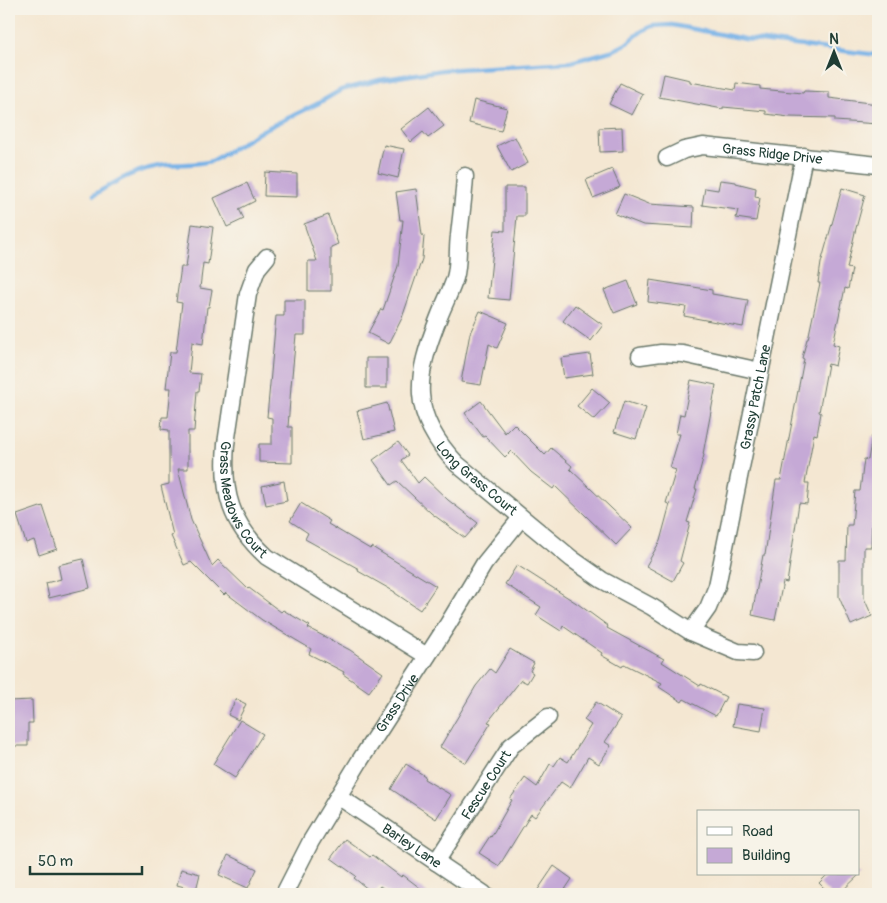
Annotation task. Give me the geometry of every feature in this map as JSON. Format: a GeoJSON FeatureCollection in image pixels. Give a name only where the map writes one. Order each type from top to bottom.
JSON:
{"type":"FeatureCollection","features":[{"type":"Feature","properties":{"kind":"street","name":"Grass Ridge Drive"},"geometry":{"type":"LineString","coordinates":[[667,158],[684,150],[703,146],[878,165]]}},
{"type":"Feature","properties":{"kind":"street","name":"Grassy Patch Lane"},"geometry":{"type":"LineString","coordinates":[[692,632],[708,608],[717,586],[804,156]]}},
{"type":"Feature","properties":{"kind":"street","name":"Long Grass Court"},"geometry":{"type":"LineString","coordinates":[[465,176],[455,278],[423,360],[420,381],[420,400],[425,417],[443,450],[521,518],[572,559],[602,580],[692,632],[738,652],[753,652]]}},
{"type":"Feature","properties":{"kind":"street","name":"Grass Meadows Court"},"geometry":{"type":"LineString","coordinates":[[267,257],[257,269],[248,294],[226,444],[224,469],[227,492],[236,518],[246,536],[267,557],[427,656]]}},
{"type":"Feature","properties":{"kind":"street"},"geometry":{"type":"LineString","coordinates":[[640,356],[661,352],[684,354],[760,371]]}},
{"type":"Feature","properties":{"kind":"street","name":"Grass Drive"},"geometry":{"type":"LineString","coordinates":[[284,894],[311,840],[484,564],[521,518]]}},
{"type":"Feature","properties":{"kind":"street","name":"Fescue Court"},"geometry":{"type":"LineString","coordinates":[[436,862],[511,746],[548,717]]}},
{"type":"Feature","properties":{"kind":"street","name":"Barley Lane"},"geometry":{"type":"LineString","coordinates":[[338,796],[484,894]]}},
{"type":"Feature","properties":{"kind":"building"},"geometry":{"type":"Polygon","coordinates":[[[664,74],[690,80],[690,82],[735,90],[736,83],[760,86],[760,89],[803,93],[804,91],[829,92],[829,98],[878,104],[878,124],[835,121],[835,118],[789,117],[766,114],[766,111],[723,107],[723,109],[659,97],[664,74]]]}},
{"type":"Feature","properties":{"kind":"building"},"geometry":{"type":"Polygon","coordinates":[[[620,83],[643,94],[632,115],[609,104],[620,83]]]}},
{"type":"Feature","properties":{"kind":"building"},"geometry":{"type":"Polygon","coordinates":[[[474,100],[507,108],[501,131],[469,123],[474,100]]]}},
{"type":"Feature","properties":{"kind":"building"},"geometry":{"type":"Polygon","coordinates":[[[429,107],[444,126],[428,138],[423,132],[411,142],[401,129],[429,107]]]}},
{"type":"Feature","properties":{"kind":"building"},"geometry":{"type":"Polygon","coordinates":[[[622,127],[623,151],[600,152],[599,128],[622,127]]]}},
{"type":"Feature","properties":{"kind":"building"},"geometry":{"type":"Polygon","coordinates":[[[515,137],[528,163],[511,172],[497,146],[515,137]]]}},
{"type":"Feature","properties":{"kind":"building"},"geometry":{"type":"Polygon","coordinates":[[[384,145],[404,149],[398,178],[378,173],[384,145]]]}},
{"type":"Feature","properties":{"kind":"building"},"geometry":{"type":"Polygon","coordinates":[[[612,169],[620,187],[593,198],[586,180],[612,169]]]}},
{"type":"Feature","properties":{"kind":"building"},"geometry":{"type":"Polygon","coordinates":[[[265,172],[297,174],[297,197],[264,196],[265,172]]]}},
{"type":"Feature","properties":{"kind":"building"},"geometry":{"type":"Polygon","coordinates":[[[720,180],[736,182],[756,188],[755,197],[760,198],[756,221],[736,218],[738,210],[702,205],[705,188],[718,190],[720,180]]]}},
{"type":"Feature","properties":{"kind":"building"},"geometry":{"type":"Polygon","coordinates":[[[247,183],[255,201],[239,209],[244,219],[227,227],[214,198],[247,183]]]}},
{"type":"Feature","properties":{"kind":"building"},"geometry":{"type":"Polygon","coordinates":[[[505,187],[525,187],[525,216],[517,216],[509,300],[488,298],[495,230],[505,231],[505,187]]]}},
{"type":"Feature","properties":{"kind":"building"},"geometry":{"type":"Polygon","coordinates":[[[842,188],[865,195],[847,268],[852,269],[848,289],[845,288],[833,344],[839,346],[835,366],[828,364],[819,412],[821,413],[817,435],[814,434],[805,483],[809,483],[807,504],[799,503],[787,583],[783,582],[775,620],[752,615],[763,555],[765,555],[776,480],[781,480],[804,359],[802,358],[820,283],[818,283],[821,263],[842,188]]]}},
{"type":"Feature","properties":{"kind":"building"},"geometry":{"type":"Polygon","coordinates":[[[416,189],[422,235],[424,236],[422,259],[402,318],[389,344],[368,333],[381,309],[383,310],[398,266],[403,220],[400,220],[396,192],[416,189]]]}},
{"type":"Feature","properties":{"kind":"building"},"geometry":{"type":"Polygon","coordinates":[[[624,194],[649,204],[694,207],[693,228],[643,225],[615,214],[624,194]]]}},
{"type":"Feature","properties":{"kind":"building"},"geometry":{"type":"Polygon","coordinates":[[[328,215],[338,244],[331,247],[331,291],[308,291],[308,261],[317,261],[304,224],[328,215]]]}},
{"type":"Feature","properties":{"kind":"building"},"geometry":{"type":"Polygon","coordinates":[[[192,224],[213,227],[208,264],[203,263],[200,288],[212,290],[209,307],[207,307],[203,344],[192,342],[189,373],[201,374],[199,391],[197,391],[194,431],[188,431],[188,469],[178,469],[191,520],[212,566],[218,560],[248,589],[281,612],[283,610],[310,626],[308,628],[350,650],[383,673],[369,692],[343,674],[344,672],[309,654],[311,649],[262,620],[226,593],[224,595],[191,562],[184,565],[171,536],[173,535],[161,486],[169,484],[169,430],[161,429],[162,417],[168,417],[171,388],[166,388],[170,352],[176,352],[182,303],[176,302],[181,267],[186,267],[192,224]]]}},
{"type":"Feature","properties":{"kind":"building"},"geometry":{"type":"Polygon","coordinates":[[[650,280],[712,290],[712,294],[748,300],[743,327],[684,316],[686,307],[648,302],[650,280]]]}},
{"type":"Feature","properties":{"kind":"building"},"geometry":{"type":"Polygon","coordinates":[[[628,281],[637,304],[614,313],[604,290],[628,281]]]}},
{"type":"Feature","properties":{"kind":"building"},"geometry":{"type":"Polygon","coordinates":[[[284,300],[305,300],[305,335],[296,335],[291,386],[288,427],[292,427],[292,463],[259,462],[259,444],[272,444],[272,418],[267,417],[276,316],[284,316],[284,300]]]}},
{"type":"Feature","properties":{"kind":"building"},"geometry":{"type":"Polygon","coordinates":[[[575,305],[603,325],[591,341],[563,321],[575,305]]]}},
{"type":"Feature","properties":{"kind":"building"},"geometry":{"type":"Polygon","coordinates":[[[480,311],[508,323],[497,348],[489,344],[481,385],[461,382],[470,333],[480,311]]]}},
{"type":"Feature","properties":{"kind":"building"},"geometry":{"type":"Polygon","coordinates":[[[590,354],[593,374],[564,378],[561,358],[590,354]]]}},
{"type":"Feature","properties":{"kind":"building"},"geometry":{"type":"Polygon","coordinates":[[[366,358],[387,358],[387,388],[366,388],[366,358]]]}},
{"type":"Feature","properties":{"kind":"building"},"geometry":{"type":"Polygon","coordinates":[[[691,380],[716,385],[704,455],[695,489],[697,489],[687,522],[690,523],[680,561],[683,563],[673,581],[646,566],[660,541],[670,504],[666,503],[676,470],[670,468],[680,434],[676,434],[680,414],[684,415],[691,380]]]}},
{"type":"Feature","properties":{"kind":"building"},"geometry":{"type":"Polygon","coordinates":[[[592,388],[610,403],[594,420],[577,406],[592,388]]]}},
{"type":"Feature","properties":{"kind":"building"},"geometry":{"type":"Polygon","coordinates":[[[481,401],[505,433],[514,424],[545,455],[551,448],[572,466],[570,469],[632,528],[616,545],[555,486],[553,489],[531,472],[511,451],[505,457],[485,436],[483,437],[465,413],[481,401]]]}},
{"type":"Feature","properties":{"kind":"building"},"geometry":{"type":"Polygon","coordinates":[[[624,401],[646,408],[636,439],[614,432],[624,401]]]}},
{"type":"Feature","properties":{"kind":"building"},"geometry":{"type":"Polygon","coordinates":[[[387,403],[394,432],[364,439],[357,411],[387,403]]]}},
{"type":"Feature","properties":{"kind":"building"},"geometry":{"type":"Polygon","coordinates":[[[872,436],[878,437],[878,515],[872,514],[871,547],[864,547],[864,598],[872,616],[851,625],[839,597],[839,560],[846,560],[847,525],[852,525],[855,491],[860,491],[864,459],[868,460],[872,436]]]}},
{"type":"Feature","properties":{"kind":"building"},"geometry":{"type":"Polygon","coordinates":[[[398,442],[408,455],[401,460],[418,483],[424,477],[448,500],[478,523],[465,538],[431,513],[397,481],[391,485],[373,460],[398,442]]]}},
{"type":"Feature","properties":{"kind":"building"},"geometry":{"type":"Polygon","coordinates":[[[284,481],[287,501],[266,505],[262,486],[284,481]]]}},
{"type":"Feature","properties":{"kind":"building"},"geometry":{"type":"Polygon","coordinates":[[[301,503],[330,521],[328,524],[370,549],[372,547],[436,586],[420,610],[395,592],[358,571],[359,569],[305,539],[308,533],[290,521],[301,503]]]}},
{"type":"Feature","properties":{"kind":"building"},"geometry":{"type":"Polygon","coordinates":[[[43,506],[57,549],[39,555],[34,540],[26,543],[17,515],[43,506]]]}},
{"type":"Feature","properties":{"kind":"building"},"geometry":{"type":"Polygon","coordinates":[[[83,559],[90,588],[49,598],[46,583],[61,579],[58,565],[83,559]]]}},
{"type":"Feature","properties":{"kind":"building"},"geometry":{"type":"Polygon","coordinates":[[[517,565],[578,604],[608,626],[607,628],[664,659],[662,662],[700,686],[701,684],[726,697],[716,716],[684,699],[682,702],[659,687],[662,683],[624,664],[622,667],[601,655],[602,653],[563,626],[561,631],[536,615],[541,607],[505,584],[517,565]]]}},
{"type":"Feature","properties":{"kind":"building"},"geometry":{"type":"Polygon","coordinates":[[[510,649],[534,663],[530,671],[533,673],[527,683],[521,680],[488,722],[491,723],[466,763],[440,747],[476,686],[490,669],[495,673],[510,649]]]}},
{"type":"Feature","properties":{"kind":"building"},"geometry":{"type":"Polygon","coordinates":[[[236,699],[246,704],[238,720],[228,715],[236,699]]]}},
{"type":"Feature","properties":{"kind":"building"},"geometry":{"type":"Polygon","coordinates":[[[32,700],[33,723],[28,723],[28,746],[9,746],[9,701],[32,700]]]}},
{"type":"Feature","properties":{"kind":"building"},"geometry":{"type":"Polygon","coordinates":[[[596,702],[621,718],[605,742],[611,746],[599,764],[588,757],[570,788],[561,782],[535,817],[531,814],[499,866],[479,853],[491,837],[512,800],[510,799],[525,778],[537,787],[550,764],[554,766],[560,757],[568,762],[591,725],[584,720],[596,702]]]}},
{"type":"Feature","properties":{"kind":"building"},"geometry":{"type":"Polygon","coordinates":[[[737,704],[765,708],[761,731],[733,726],[737,704]]]}},
{"type":"Feature","properties":{"kind":"building"},"geometry":{"type":"Polygon","coordinates":[[[240,720],[263,734],[235,778],[213,764],[240,720]]]}},
{"type":"Feature","properties":{"kind":"building"},"geometry":{"type":"Polygon","coordinates":[[[406,764],[425,776],[424,779],[451,795],[436,819],[391,789],[406,764]]]}},
{"type":"Feature","properties":{"kind":"building"},"geometry":{"type":"Polygon","coordinates":[[[345,839],[370,857],[372,855],[401,877],[403,875],[428,894],[391,894],[380,886],[374,894],[354,878],[356,876],[331,858],[345,839]]]}},
{"type":"Feature","properties":{"kind":"building"},"geometry":{"type":"Polygon","coordinates":[[[228,855],[257,869],[248,888],[219,875],[228,855]]]}},
{"type":"Feature","properties":{"kind":"building"},"geometry":{"type":"Polygon","coordinates":[[[554,866],[572,879],[562,894],[535,894],[554,866]]]}},
{"type":"Feature","properties":{"kind":"building"},"geometry":{"type":"Polygon","coordinates":[[[181,869],[200,874],[196,890],[177,885],[181,869]]]}},
{"type":"Feature","properties":{"kind":"building"},"geometry":{"type":"Polygon","coordinates":[[[826,876],[858,876],[839,894],[830,894],[819,883],[826,876]]]}},
{"type":"Feature","properties":{"kind":"waterway"},"geometry":{"type":"LineString","coordinates":[[94,195],[120,180],[147,169],[214,160],[263,130],[317,104],[341,90],[379,80],[442,70],[571,62],[614,50],[626,44],[642,31],[653,26],[672,25],[745,39],[878,55]]}}]}
